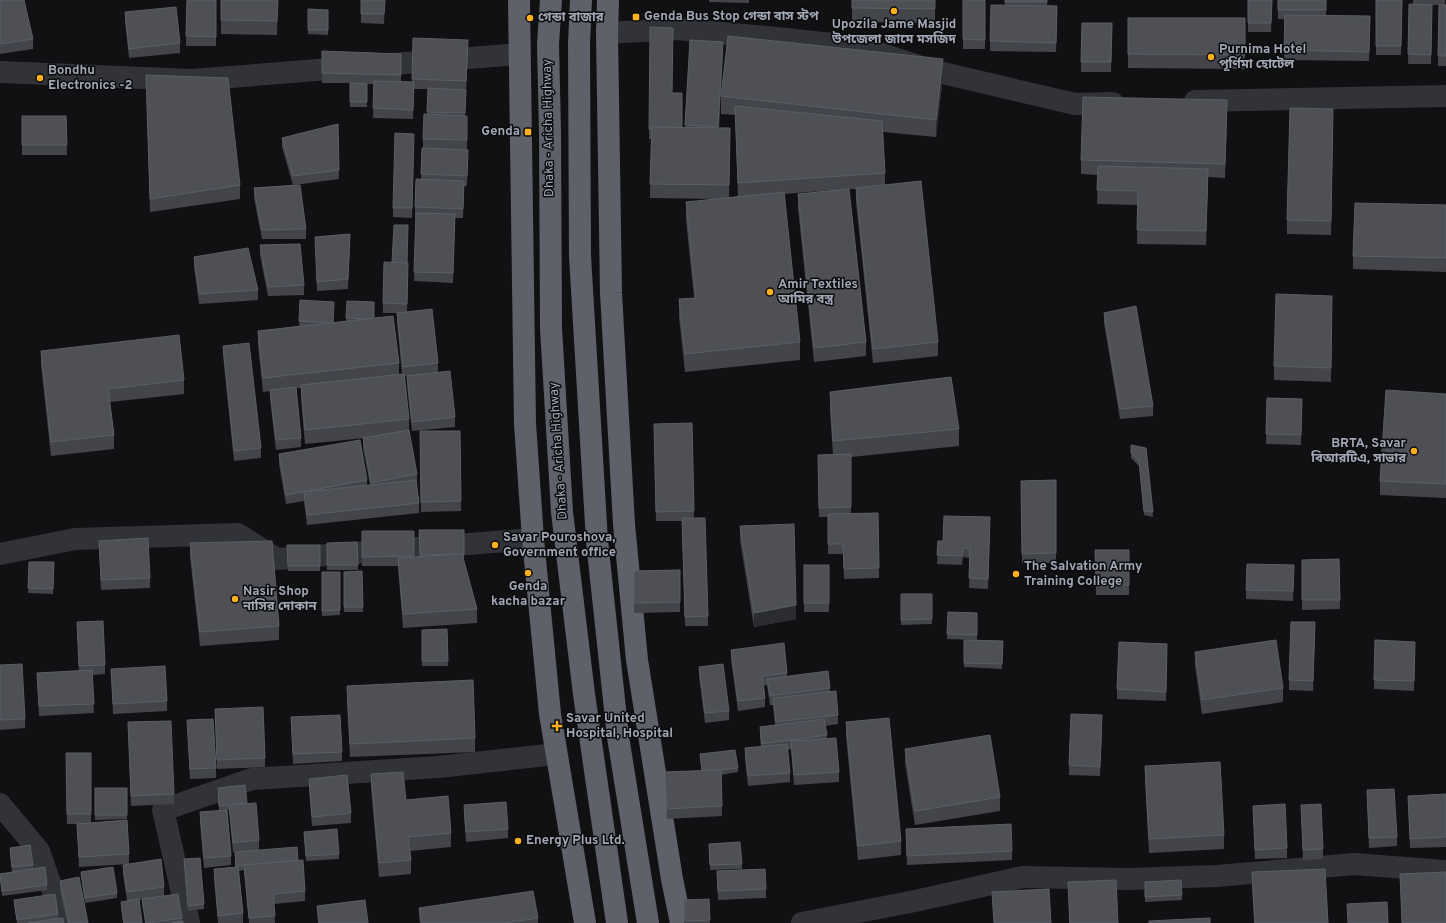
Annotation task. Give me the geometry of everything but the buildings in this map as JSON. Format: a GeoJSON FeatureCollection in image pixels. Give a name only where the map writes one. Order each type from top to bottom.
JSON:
{"type":"FeatureCollection","features":[{"type":"Feature","properties":{"kind":"highway"},"geometry":{"type":"LineString","coordinates":[[519,0],[525,424],[533,539],[550,714],[585,923]]}},
{"type":"Feature","properties":{"kind":"highway","name":"Dhaka - Aricha Highway"},"geometry":{"type":"LineString","coordinates":[[551,0],[548,44],[551,328],[562,512],[584,694],[618,923]]}},
{"type":"Feature","properties":{"kind":"highway"},"geometry":{"type":"LineString","coordinates":[[581,0],[579,44],[580,256],[597,541],[618,737],[648,923]]}},
{"type":"Feature","properties":{"kind":"highway"},"geometry":{"type":"LineString","coordinates":[[608,0],[607,33],[611,293],[624,524],[637,660],[672,879],[681,923]]}},
{"type":"Feature","properties":{"kind":"street"},"geometry":{"type":"LineString","coordinates":[[607,33],[676,29],[860,47],[934,71],[1075,104],[1130,103]]}},
{"type":"Feature","properties":{"kind":"street"},"geometry":{"type":"LineString","coordinates":[[0,72],[192,80],[519,54]]}},
{"type":"Feature","properties":{"kind":"street"},"geometry":{"type":"LineString","coordinates":[[1178,102],[1446,96]]}},
{"type":"Feature","properties":{"kind":"street"},"geometry":{"type":"LineString","coordinates":[[0,554],[75,539],[238,534],[277,559],[533,539]]}},
{"type":"Feature","properties":{"kind":"street"},"geometry":{"type":"LineString","coordinates":[[189,923],[163,810],[252,779],[438,767],[556,754]]}},
{"type":"Feature","properties":{"kind":"street"},"geometry":{"type":"LineString","coordinates":[[0,804],[39,851],[64,923]]}},
{"type":"Feature","properties":{"kind":"street"},"geometry":{"type":"LineString","coordinates":[[802,923],[1024,878],[1127,879],[1217,876],[1354,864],[1446,871]]}},
{"type":"Feature","properties":{"kind":"place","name":"Upozila Jame Masjid উপজেলা জামে মসজিদ"},"geometry":{"type":"Point","coordinates":[894,11]}},
{"type":"Feature","properties":{"kind":"place","name":"Genda Bus Stop গেন্ডা বাস স্টপ"},"geometry":{"type":"Point","coordinates":[636,17]}},
{"type":"Feature","properties":{"kind":"place","name":"গেন্ডা বাজার"},"geometry":{"type":"Point","coordinates":[530,18]}},
{"type":"Feature","properties":{"kind":"place","name":"Purnima Hotel পূর্ণিমা হোটেল"},"geometry":{"type":"Point","coordinates":[1211,57]}},
{"type":"Feature","properties":{"kind":"place","name":"Bondhu Electronics -2"},"geometry":{"type":"Point","coordinates":[40,78]}},
{"type":"Feature","properties":{"kind":"place","name":"Genda"},"geometry":{"type":"Point","coordinates":[528,132]}},
{"type":"Feature","properties":{"kind":"place","name":"Amir Textiles আমির বস্ত্র"},"geometry":{"type":"Point","coordinates":[770,292]}},
{"type":"Feature","properties":{"kind":"place","name":"BRTA, Savar বিআরটিএ, সাভার"},"geometry":{"type":"Point","coordinates":[1414,451]}},
{"type":"Feature","properties":{"kind":"place","name":"Savar Pouroshova, Government office"},"geometry":{"type":"Point","coordinates":[495,545]}},
{"type":"Feature","properties":{"kind":"place","name":"Genda kacha bazar"},"geometry":{"type":"Point","coordinates":[528,573]}},
{"type":"Feature","properties":{"kind":"place","name":"The Salvation Army Training College"},"geometry":{"type":"Point","coordinates":[1016,574]}},
{"type":"Feature","properties":{"kind":"place","name":"Nasir Shop নাসির দোকান"},"geometry":{"type":"Point","coordinates":[235,599]}},
{"type":"Feature","properties":{"kind":"place","name":"Savar United Hospital, Hospital"},"geometry":{"type":"Point","coordinates":[557,726]}},
{"type":"Feature","properties":{"kind":"place","name":"Energy Plus Ltd."},"geometry":{"type":"Point","coordinates":[518,841]}}]}
